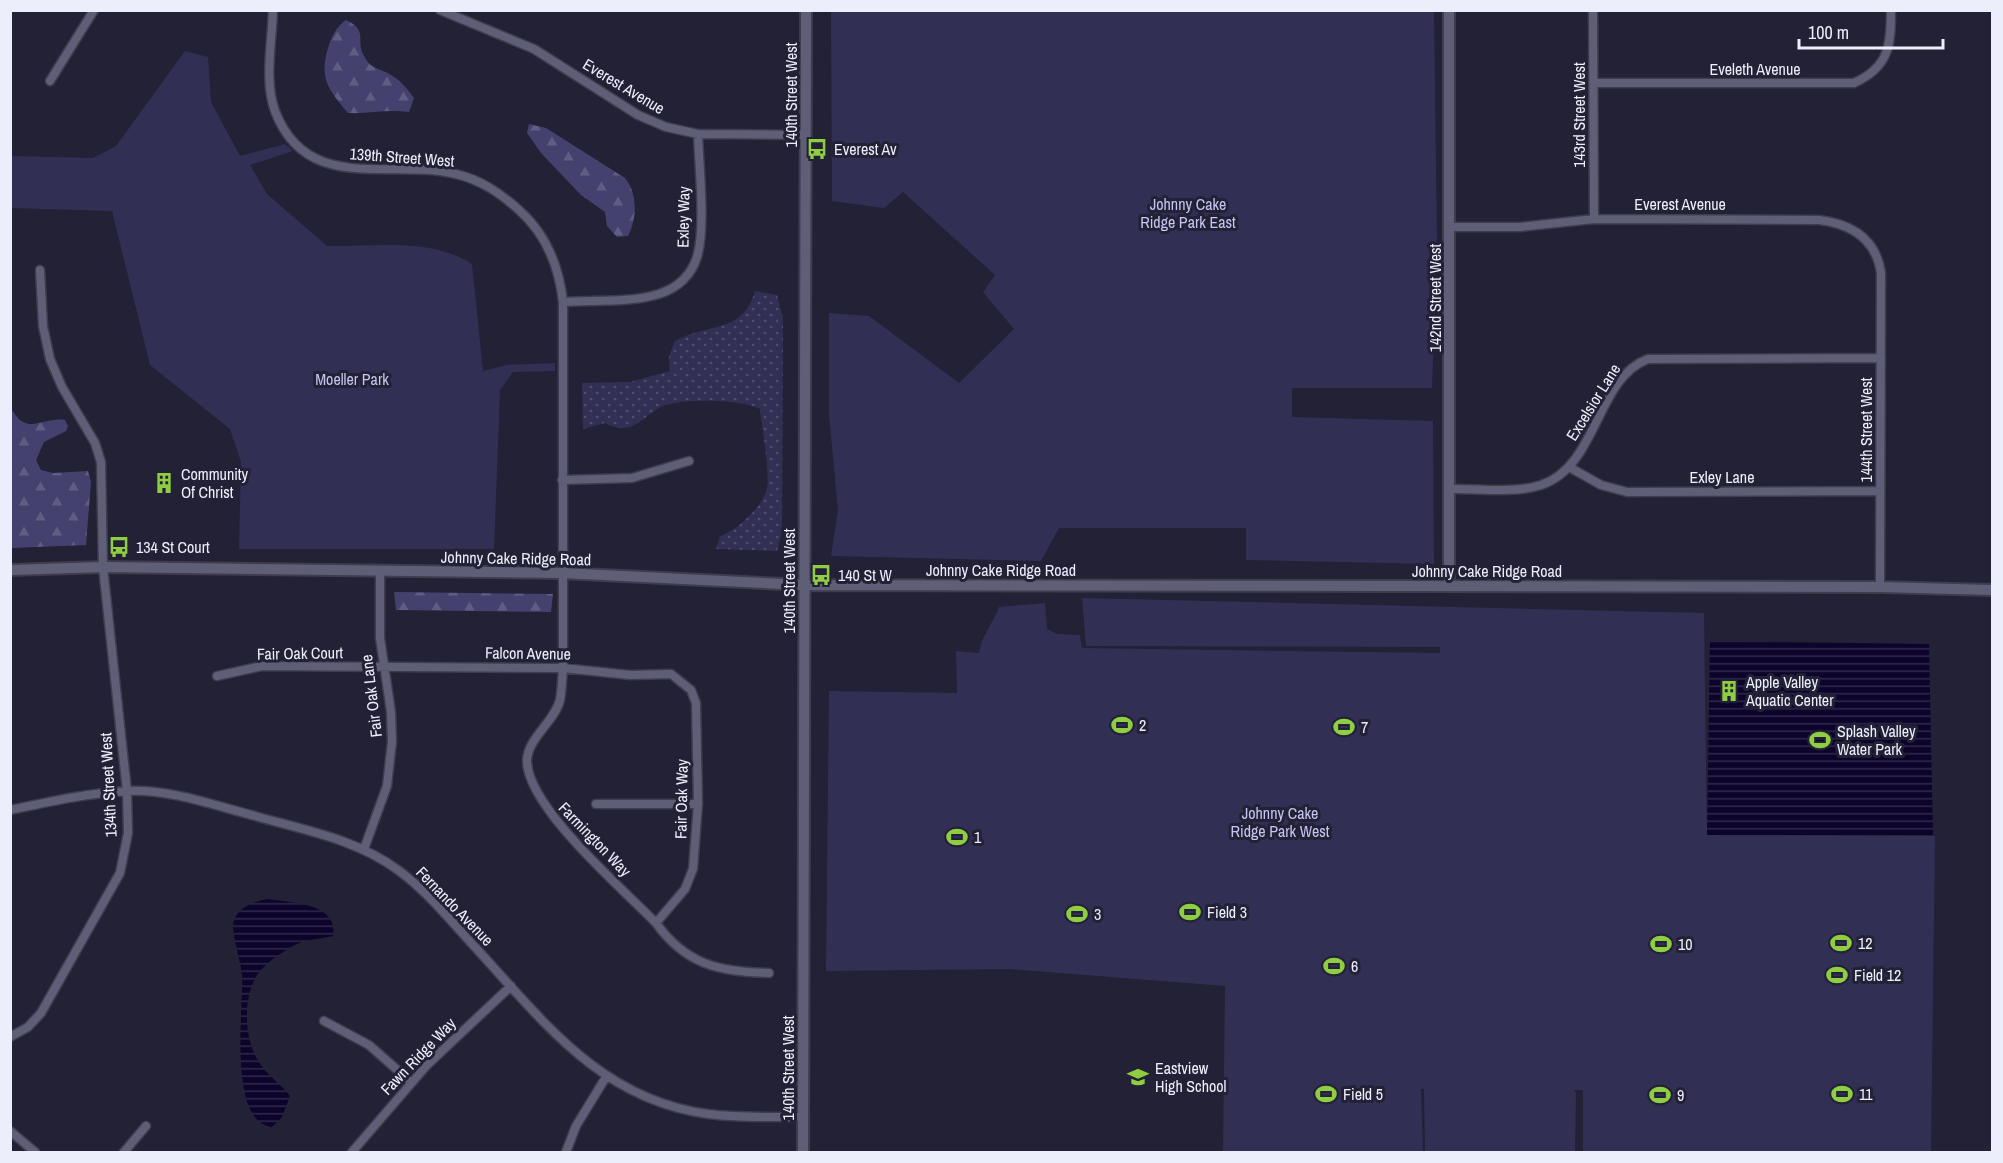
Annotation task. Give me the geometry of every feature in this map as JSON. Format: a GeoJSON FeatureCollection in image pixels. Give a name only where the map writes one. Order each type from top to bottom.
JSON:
{"type":"FeatureCollection","features":[{"type":"Feature","properties":{"kind":"street"},"geometry":{"type":"LineString","coordinates":[[50,81],[94,10]]}},
{"type":"Feature","properties":{"kind":"street","name":"139th Street West"},"geometry":{"type":"LineString","coordinates":[[273,10],[271,96],[285,131],[299,147],[322,162],[349,170],[445,172],[485,184],[507,199],[540,232],[553,258],[563,302],[562,573]]}},
{"type":"Feature","properties":{"kind":"street","name":"Everest Avenue"},"geometry":{"type":"LineString","coordinates":[[440,10],[534,49],[651,122],[698,134],[806,135]]}},
{"type":"Feature","properties":{"kind":"street","name":"140th Street West"},"geometry":{"type":"LineString","coordinates":[[803,1152],[806,10]]}},
{"type":"Feature","properties":{"kind":"street","name":"142nd Street West"},"geometry":{"type":"LineString","coordinates":[[1449,10],[1449,586]]}},
{"type":"Feature","properties":{"kind":"street","name":"143rd Street West"},"geometry":{"type":"LineString","coordinates":[[1593,10],[1594,219]]}},
{"type":"Feature","properties":{"kind":"street","name":"Eveleth Avenue"},"geometry":{"type":"LineString","coordinates":[[1594,83],[1854,83],[1869,75],[1882,63],[1890,38],[1891,10]]}},
{"type":"Feature","properties":{"kind":"street","name":"Exley Way"},"geometry":{"type":"LineString","coordinates":[[563,302],[651,296],[672,289],[687,276],[697,258],[700,241],[698,134]]}},
{"type":"Feature","properties":{"kind":"street","name":"Everest Avenue"},"geometry":{"type":"LineString","coordinates":[[1450,227],[1520,227],[1594,219],[1829,221],[1849,227],[1864,236],[1877,254],[1881,273]]}},
{"type":"Feature","properties":{"kind":"street","name":"134th Street West"},"geometry":{"type":"LineString","coordinates":[[10,1037],[28,1027],[41,1013],[120,873],[128,833],[127,791],[103,567],[102,462],[95,442],[62,387],[50,359],[43,326],[40,270]]}},
{"type":"Feature","properties":{"kind":"street","name":"144th Street West"},"geometry":{"type":"LineString","coordinates":[[1880,587],[1881,273]]}},
{"type":"Feature","properties":{"kind":"street","name":"Excelsior Lane"},"geometry":{"type":"LineString","coordinates":[[1449,489],[1530,488],[1551,481],[1569,467],[1621,380],[1634,365],[1648,359],[1881,358]]}},
{"type":"Feature","properties":{"kind":"street"},"geometry":{"type":"LineString","coordinates":[[562,480],[632,478],[689,461]]}},
{"type":"Feature","properties":{"kind":"street","name":"Exley Lane"},"geometry":{"type":"LineString","coordinates":[[1569,467],[1601,485],[1627,492],[1880,491]]}},
{"type":"Feature","properties":{"kind":"street","name":"Johnny Cake Ridge Road"},"geometry":{"type":"LineString","coordinates":[[10,570],[103,567],[562,573],[804,585],[1880,587],[1992,590]]}},
{"type":"Feature","properties":{"kind":"street","name":"Fair Oak Lane"},"geometry":{"type":"LineString","coordinates":[[364,849],[381,807],[391,764],[391,712],[380,638],[380,571]]}},
{"type":"Feature","properties":{"kind":"street","name":"Farmington Way"},"geometry":{"type":"LineString","coordinates":[[562,573],[563,668],[560,701],[534,741],[527,759],[531,780],[546,810],[656,923],[671,944],[695,958],[730,972],[769,973]]}},
{"type":"Feature","properties":{"kind":"street","name":"Fair Oak Court"},"geometry":{"type":"LineString","coordinates":[[217,676],[262,666],[384,667]]}},
{"type":"Feature","properties":{"kind":"street","name":"Falcon Avenue"},"geometry":{"type":"LineString","coordinates":[[384,667],[563,668],[621,675],[671,674]]}},
{"type":"Feature","properties":{"kind":"street","name":"Fair Oak Way"},"geometry":{"type":"LineString","coordinates":[[656,923],[685,889],[693,869],[698,804],[696,703],[691,690],[671,674]]}},
{"type":"Feature","properties":{"kind":"street","name":"Fernando Avenue"},"geometry":{"type":"LineString","coordinates":[[10,810],[127,791],[163,793],[334,838],[364,849],[414,882],[568,1047],[606,1077],[638,1094],[689,1111],[723,1116],[803,1117]]}},
{"type":"Feature","properties":{"kind":"street"},"geometry":{"type":"LineString","coordinates":[[596,804],[698,804]]}},
{"type":"Feature","properties":{"kind":"street","name":"Fawn Ridge Way"},"geometry":{"type":"LineString","coordinates":[[352,1152],[411,1082],[511,986]]}},
{"type":"Feature","properties":{"kind":"street"},"geometry":{"type":"LineString","coordinates":[[324,1021],[369,1045],[411,1082]]}},
{"type":"Feature","properties":{"kind":"street"},"geometry":{"type":"LineString","coordinates":[[566,1152],[576,1126],[606,1077]]}},
{"type":"Feature","properties":{"kind":"street"},"geometry":{"type":"LineString","coordinates":[[124,1152],[146,1126]]}},
{"type":"Feature","properties":{"kind":"street"},"geometry":{"type":"LineString","coordinates":[[10,1131],[35,1152]]}},
{"type":"Feature","properties":{"kind":"green space","name":"Johnny Cake Ridge Park East"},"geometry":{"type":"Polygon","coordinates":[[[831,11],[1434,11],[1437,245],[1432,388],[1292,388],[1292,417],[1433,421],[1434,564],[1246,560],[1246,528],[1059,528],[1041,561],[831,556],[838,510],[829,415],[829,313],[869,316],[959,383],[1014,329],[983,292],[995,275],[903,192],[884,208],[832,201],[831,11]]]}},
{"type":"Feature","properties":{"kind":"green space"},"geometry":{"type":"Polygon","coordinates":[[[346,20],[357,28],[367,61],[397,79],[414,98],[409,112],[348,113],[335,97],[325,76],[325,59],[333,36],[346,20]]]}},
{"type":"Feature","properties":{"kind":"green space","name":"Moeller Park"},"geometry":{"type":"Polygon","coordinates":[[[185,51],[208,57],[211,102],[240,156],[285,144],[293,151],[250,165],[267,194],[327,246],[420,247],[438,250],[472,264],[483,371],[507,365],[555,363],[555,371],[513,372],[500,390],[494,549],[239,549],[241,462],[230,429],[150,365],[112,211],[11,208],[11,156],[93,158],[116,146],[185,51]]]}},
{"type":"Feature","properties":{"kind":"green space"},"geometry":{"type":"Polygon","coordinates":[[[529,124],[546,128],[625,178],[632,191],[635,207],[628,236],[617,237],[607,226],[605,212],[581,195],[541,153],[527,133],[529,124]]]}},
{"type":"Feature","properties":{"kind":"green space"},"geometry":{"type":"Polygon","coordinates":[[[755,291],[777,295],[783,319],[782,532],[777,551],[716,549],[720,536],[734,529],[749,516],[765,495],[768,481],[767,461],[760,409],[740,403],[726,402],[672,403],[663,406],[630,427],[615,427],[605,423],[583,429],[582,383],[630,382],[670,371],[669,357],[674,342],[733,321],[742,315],[755,291]]]}},
{"type":"Feature","properties":{"kind":"green space"},"geometry":{"type":"Polygon","coordinates":[[[11,408],[17,417],[29,424],[65,420],[68,426],[66,431],[44,442],[36,460],[41,470],[53,473],[88,471],[91,482],[86,545],[11,548],[11,408]]]}},
{"type":"Feature","properties":{"kind":"green space"},"geometry":{"type":"Polygon","coordinates":[[[394,592],[553,594],[551,612],[396,610],[394,592]]]}},
{"type":"Feature","properties":{"kind":"green space","name":"Johnny Cake Ridge Park West"},"geometry":{"type":"Polygon","coordinates":[[[1082,598],[1704,613],[1707,835],[1935,836],[1931,1152],[1583,1152],[1583,1090],[1574,1090],[1576,1093],[1575,1152],[1425,1152],[1424,1089],[1421,1089],[1423,1152],[1223,1152],[1225,986],[1010,969],[826,971],[829,691],[957,693],[956,651],[979,653],[999,607],[1045,603],[1047,629],[1057,634],[1080,635],[1082,648],[1440,653],[1440,647],[1086,646],[1082,598]]]}},
{"type":"Feature","properties":{"kind":"shaded area","name":"Splash Valley Water Park"},"geometry":{"type":"Polygon","coordinates":[[[1710,641],[1929,644],[1933,835],[1707,835],[1710,641]]]}},
{"type":"Feature","properties":{"kind":"shaded area"},"geometry":{"type":"Polygon","coordinates":[[[267,899],[311,906],[328,916],[333,925],[333,936],[306,941],[281,953],[261,970],[252,984],[247,1017],[253,1050],[265,1070],[290,1096],[282,1117],[272,1127],[258,1120],[249,1106],[243,1085],[242,974],[233,924],[236,915],[243,908],[267,899]]]}},
{"type":"Feature","properties":{"kind":"place","name":"Everest Av"},"geometry":{"type":"Point","coordinates":[817,149]}},
{"type":"Feature","properties":{"kind":"place","name":"Community Of Christ"},"geometry":{"type":"Point","coordinates":[164,483]}},
{"type":"Feature","properties":{"kind":"place","name":"134 St Court"},"geometry":{"type":"Point","coordinates":[119,547]}},
{"type":"Feature","properties":{"kind":"place","name":"140 St W"},"geometry":{"type":"Point","coordinates":[821,575]}},
{"type":"Feature","properties":{"kind":"place","name":"Apple Valley Aquatic Center"},"geometry":{"type":"Point","coordinates":[1729,691]}},
{"type":"Feature","properties":{"kind":"place","name":"2"},"geometry":{"type":"Point","coordinates":[1122,725]}},
{"type":"Feature","properties":{"kind":"place","name":"7"},"geometry":{"type":"Point","coordinates":[1344,727]}},
{"type":"Feature","properties":{"kind":"place","name":"Splash Valley Water Park"},"geometry":{"type":"Point","coordinates":[1820,740]}},
{"type":"Feature","properties":{"kind":"place","name":"1"},"geometry":{"type":"Point","coordinates":[957,837]}},
{"type":"Feature","properties":{"kind":"place","name":"Field 3"},"geometry":{"type":"Point","coordinates":[1190,912]}},
{"type":"Feature","properties":{"kind":"place","name":"3"},"geometry":{"type":"Point","coordinates":[1077,914]}},
{"type":"Feature","properties":{"kind":"place","name":"12"},"geometry":{"type":"Point","coordinates":[1841,943]}},
{"type":"Feature","properties":{"kind":"place","name":"10"},"geometry":{"type":"Point","coordinates":[1661,944]}},
{"type":"Feature","properties":{"kind":"place","name":"6"},"geometry":{"type":"Point","coordinates":[1334,966]}},
{"type":"Feature","properties":{"kind":"place","name":"Field 12"},"geometry":{"type":"Point","coordinates":[1837,975]}},
{"type":"Feature","properties":{"kind":"place","name":"Eastview High School"},"geometry":{"type":"Point","coordinates":[1138,1077]}},
{"type":"Feature","properties":{"kind":"place","name":"Field 5"},"geometry":{"type":"Point","coordinates":[1326,1094]}},
{"type":"Feature","properties":{"kind":"place","name":"11"},"geometry":{"type":"Point","coordinates":[1842,1094]}},
{"type":"Feature","properties":{"kind":"place","name":"9"},"geometry":{"type":"Point","coordinates":[1660,1095]}}]}
